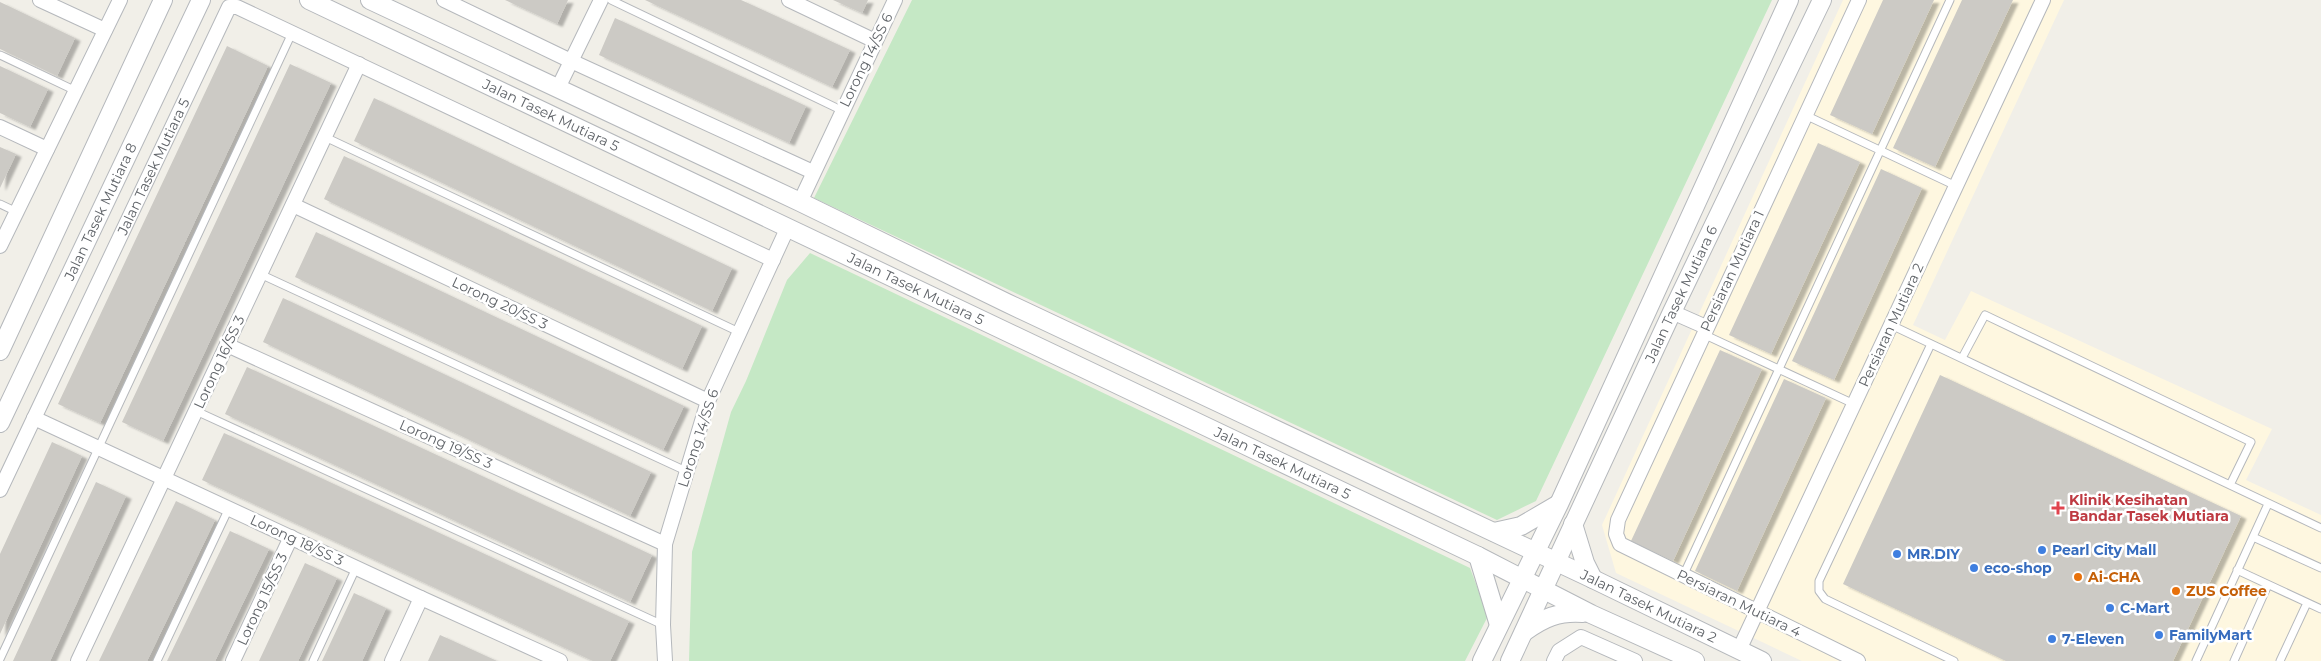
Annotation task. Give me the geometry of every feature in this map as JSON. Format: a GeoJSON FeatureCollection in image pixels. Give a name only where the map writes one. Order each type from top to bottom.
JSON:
{"type":"FeatureCollection","features":[{"type":"Feature","properties":{"kind":"street"},"geometry":{"type":"LineString","coordinates":[[40,0],[105,30]]}},
{"type":"Feature","properties":{"kind":"street"},"geometry":{"type":"LineString","coordinates":[[0,246],[120,0]]}},
{"type":"Feature","properties":{"kind":"street"},"geometry":{"type":"LineString","coordinates":[[0,351],[163,0]]}},
{"type":"Feature","properties":{"kind":"street","name":"Jalan Tasek Mutiara 8"},"geometry":{"type":"LineString","coordinates":[[0,423],[201,0]]}},
{"type":"Feature","properties":{"kind":"street","name":"Jalan Tasek Mutiara 5"},"geometry":{"type":"LineString","coordinates":[[309,0],[1478,556],[1522,579]]}},
{"type":"Feature","properties":{"kind":"street","name":"Jalan Tasek Mutiara 5"},"geometry":{"type":"LineString","coordinates":[[370,0],[559,87],[1006,303],[1535,552]]}},
{"type":"Feature","properties":{"kind":"street"},"geometry":{"type":"LineString","coordinates":[[444,0],[570,65],[813,172]]}},
{"type":"Feature","properties":{"kind":"street"},"geometry":{"type":"LineString","coordinates":[[559,87],[601,0]]}},
{"type":"Feature","properties":{"kind":"street"},"geometry":{"type":"LineString","coordinates":[[789,0],[875,41]]}},
{"type":"Feature","properties":{"kind":"street","name":"Lorong 14/SS 6"},"geometry":{"type":"LineString","coordinates":[[800,202],[841,110],[894,0]]}},
{"type":"Feature","properties":{"kind":"street","name":"Jalan Tasek Mutiara 6"},"geometry":{"type":"LineString","coordinates":[[1482,661],[1559,504],[1789,0]]}},
{"type":"Feature","properties":{"kind":"street","name":"Jalan Tasek Mutiara 6"},"geometry":{"type":"LineString","coordinates":[[1510,661],[1672,312],[1822,0]]}},
{"type":"Feature","properties":{"kind":"street","name":"Persiaran Mutiara 1"},"geometry":{"type":"LineString","coordinates":[[1620,544],[1616,534],[1618,520],[1859,0]]}},
{"type":"Feature","properties":{"kind":"street","name":"Persiaran Mutiara 2"},"geometry":{"type":"LineString","coordinates":[[1738,650],[2043,0]]}},
{"type":"Feature","properties":{"kind":"street","name":"Jalan Tasek Mutiara 5"},"geometry":{"type":"LineString","coordinates":[[0,490],[229,7],[237,7],[774,260]]}},
{"type":"Feature","properties":{"kind":"street","name":"Lorong 16/SS 3"},"geometry":{"type":"LineString","coordinates":[[78,661],[359,64]]}},
{"type":"Feature","properties":{"kind":"street"},"geometry":{"type":"LineString","coordinates":[[1750,83],[1776,97]]}},
{"type":"Feature","properties":{"kind":"street"},"geometry":{"type":"LineString","coordinates":[[0,128],[46,150]]}},
{"type":"Feature","properties":{"kind":"street","name":"Lorong 20/SS 3"},"geometry":{"type":"LineString","coordinates":[[292,205],[708,401]]}},
{"type":"Feature","properties":{"kind":"street","name":"Lorong 14/SS 6"},"geometry":{"type":"LineString","coordinates":[[665,661],[663,625],[666,544],[686,472],[708,401],[787,229]]}},
{"type":"Feature","properties":{"kind":"street"},"geometry":{"type":"LineString","coordinates":[[998,327],[1006,303]]}},
{"type":"Feature","properties":{"kind":"street"},"geometry":{"type":"LineString","coordinates":[[1672,312],[1704,331]]}},
{"type":"Feature","properties":{"kind":"street","name":"Lorong 19/SS 3"},"geometry":{"type":"LineString","coordinates":[[227,345],[666,544]]}},
{"type":"Feature","properties":{"kind":"street","name":"Lorong 18/SS 3"},"geometry":{"type":"LineString","coordinates":[[34,418],[560,661]]}},
{"type":"Feature","properties":{"kind":"street"},"geometry":{"type":"LineString","coordinates":[[1494,532],[1521,526],[1542,516],[1559,504]]}},
{"type":"Feature","properties":{"kind":"street"},"geometry":{"type":"LineString","coordinates":[[1573,524],[1585,563],[1592,578]]}},
{"type":"Feature","properties":{"kind":"street","name":"Lorong 15/SS 3"},"geometry":{"type":"LineString","coordinates":[[233,661],[291,537]]}},
{"type":"Feature","properties":{"kind":"street","name":"Persiaran Mutiara 4"},"geometry":{"type":"LineString","coordinates":[[1620,544],[1858,661]]}},
{"type":"Feature","properties":{"kind":"street","name":"Jalan Tasek Mutiara 2"},"geometry":{"type":"LineString","coordinates":[[1535,552],[1762,661]]}},
{"type":"Feature","properties":{"kind":"street"},"geometry":{"type":"LineString","coordinates":[[1478,556],[1499,625]]}},
{"type":"Feature","properties":{"kind":"street","name":"Jalan Tasek Mutiara 2"},"geometry":{"type":"LineString","coordinates":[[1522,579],[1591,614],[1695,661]]}},
{"type":"Feature","properties":{"kind":"street"},"geometry":{"type":"LineString","coordinates":[[392,661],[421,598]]}},
{"type":"Feature","properties":{"kind":"street"},"geometry":{"type":"LineString","coordinates":[[1524,633],[1539,621],[1552,615],[1568,611],[1591,614]]}},
{"type":"Feature","properties":{"kind":"street"},"geometry":{"type":"LineString","coordinates":[[1554,661],[1559,651],[1582,636],[1635,661]]}},
{"type":"Feature","properties":{"kind":"lane"},"geometry":{"type":"LineString","coordinates":[[611,0],[841,110]]}},
{"type":"Feature","properties":{"kind":"lane"},"geometry":{"type":"LineString","coordinates":[[1683,576],[1950,0]]}},
{"type":"Feature","properties":{"kind":"lane"},"geometry":{"type":"LineString","coordinates":[[0,659],[292,33]]}},
{"type":"Feature","properties":{"kind":"lane"},"geometry":{"type":"LineString","coordinates":[[0,55],[76,91]]}},
{"type":"Feature","properties":{"kind":"lane"},"geometry":{"type":"LineString","coordinates":[[1805,115],[1956,186]]}},
{"type":"Feature","properties":{"kind":"lane"},"geometry":{"type":"LineString","coordinates":[[325,137],[739,332]]}},
{"type":"Feature","properties":{"kind":"lane"},"geometry":{"type":"LineString","coordinates":[[0,204],[17,212]]}},
{"type":"Feature","properties":{"kind":"lane"},"geometry":{"type":"LineString","coordinates":[[260,274],[686,472]]}},
{"type":"Feature","properties":{"kind":"lane"},"geometry":{"type":"LineString","coordinates":[[1962,358],[1985,315],[2250,442],[2230,485]]}},
{"type":"Feature","properties":{"kind":"lane"},"geometry":{"type":"LineString","coordinates":[[1891,324],[2321,528]]}},
{"type":"Feature","properties":{"kind":"lane"},"geometry":{"type":"LineString","coordinates":[[1704,331],[1778,370],[1854,404]]}},
{"type":"Feature","properties":{"kind":"lane"},"geometry":{"type":"LineString","coordinates":[[1931,344],[1819,581],[1819,591],[1825,599],[1954,661]]}},
{"type":"Feature","properties":{"kind":"lane"},"geometry":{"type":"LineString","coordinates":[[196,411],[663,625]]}},
{"type":"Feature","properties":{"kind":"lane"},"geometry":{"type":"LineString","coordinates":[[2196,661],[2268,504]]}},
{"type":"Feature","properties":{"kind":"lane"},"geometry":{"type":"LineString","coordinates":[[157,661],[229,508]]}},
{"type":"Feature","properties":{"kind":"lane"},"geometry":{"type":"LineString","coordinates":[[2253,537],[2321,568]]}},
{"type":"Feature","properties":{"kind":"lane"},"geometry":{"type":"LineString","coordinates":[[313,661],[356,568]]}},
{"type":"Feature","properties":{"kind":"lane"},"geometry":{"type":"LineString","coordinates":[[2237,570],[2321,609]]}},
{"type":"Feature","properties":{"kind":"lane"},"geometry":{"type":"LineString","coordinates":[[2234,661],[2268,585]]}},
{"type":"Feature","properties":{"kind":"lane"},"geometry":{"type":"LineString","coordinates":[[2280,661],[2307,602]]}},
{"type":"Feature","properties":{"kind":"shaded area"},"geometry":{"type":"Polygon","coordinates":[[[1843,0],[2064,0],[1913,325],[1945,340],[1971,291],[2272,429],[2246,480],[2321,515],[2321,661],[1802,661],[1616,573],[1602,525],[1843,0]]]}},
{"type":"Feature","properties":{"kind":"green space"},"geometry":{"type":"Polygon","coordinates":[[[912,0],[1772,0],[1536,501],[1497,520],[814,198],[912,0]]]}},
{"type":"Feature","properties":{"kind":"green space"},"geometry":{"type":"Polygon","coordinates":[[[810,253],[1470,568],[1488,616],[1465,661],[689,661],[692,552],[731,412],[746,381],[787,280],[810,253]]]}},
{"type":"Feature","properties":{"kind":"building"},"geometry":{"type":"Polygon","coordinates":[[[505,0],[568,0],[557,24],[505,0]]]}},
{"type":"Feature","properties":{"kind":"building"},"geometry":{"type":"Polygon","coordinates":[[[645,0],[741,0],[850,50],[832,87],[645,0]]]}},
{"type":"Feature","properties":{"kind":"building"},"geometry":{"type":"Polygon","coordinates":[[[833,0],[868,0],[862,13],[833,0]]]}},
{"type":"Feature","properties":{"kind":"building"},"geometry":{"type":"Polygon","coordinates":[[[1883,0],[1934,0],[1872,134],[1830,115],[1883,0]]]}},
{"type":"Feature","properties":{"kind":"building"},"geometry":{"type":"Polygon","coordinates":[[[1962,0],[2013,0],[1935,167],[1893,148],[1962,0]]]}},
{"type":"Feature","properties":{"kind":"building"},"geometry":{"type":"Polygon","coordinates":[[[0,2],[75,38],[57,76],[0,49],[0,2]]]}},
{"type":"Feature","properties":{"kind":"building"},"geometry":{"type":"Polygon","coordinates":[[[615,18],[806,106],[789,143],[599,55],[615,18]]]}},
{"type":"Feature","properties":{"kind":"building"},"geometry":{"type":"Polygon","coordinates":[[[227,46],[268,66],[100,423],[58,404],[227,46]]]}},
{"type":"Feature","properties":{"kind":"building"},"geometry":{"type":"Polygon","coordinates":[[[290,64],[331,83],[163,441],[122,422],[290,64]]]}},
{"type":"Feature","properties":{"kind":"building"},"geometry":{"type":"Polygon","coordinates":[[[0,66],[48,89],[30,127],[0,113],[0,66]]]}},
{"type":"Feature","properties":{"kind":"building"},"geometry":{"type":"Polygon","coordinates":[[[374,98],[732,268],[712,311],[354,141],[374,98]]]}},
{"type":"Feature","properties":{"kind":"building"},"geometry":{"type":"Polygon","coordinates":[[[1818,143],[1860,162],[1771,354],[1729,335],[1818,143]]]}},
{"type":"Feature","properties":{"kind":"building"},"geometry":{"type":"Polygon","coordinates":[[[0,147],[16,154],[0,188],[0,147]]]}},
{"type":"Feature","properties":{"kind":"building"},"geometry":{"type":"Polygon","coordinates":[[[344,156],[702,326],[682,369],[324,199],[344,156]]]}},
{"type":"Feature","properties":{"kind":"building"},"geometry":{"type":"Polygon","coordinates":[[[1881,169],[1922,188],[1834,380],[1792,361],[1881,169]]]}},
{"type":"Feature","properties":{"kind":"building"},"geometry":{"type":"Polygon","coordinates":[[[316,232],[684,406],[663,450],[295,277],[316,232]]]}},
{"type":"Feature","properties":{"kind":"building"},"geometry":{"type":"Polygon","coordinates":[[[283,298],[651,472],[630,516],[263,342],[283,298]]]}},
{"type":"Feature","properties":{"kind":"building"},"geometry":{"type":"Polygon","coordinates":[[[1720,350],[1762,369],[1673,561],[1631,541],[1720,350]]]}},
{"type":"Feature","properties":{"kind":"building"},"geometry":{"type":"Polygon","coordinates":[[[247,367],[652,555],[630,602],[225,414],[247,367]]]}},
{"type":"Feature","properties":{"kind":"building","name":"Pearl City Mall"},"geometry":{"type":"Polygon","coordinates":[[[1940,375],[2241,516],[2173,661],[2006,661],[1843,584],[1940,375]]]}},
{"type":"Feature","properties":{"kind":"building"},"geometry":{"type":"Polygon","coordinates":[[[1784,379],[1826,398],[1737,591],[1695,571],[1784,379]]]}},
{"type":"Feature","properties":{"kind":"building"},"geometry":{"type":"Polygon","coordinates":[[[224,433],[629,621],[610,661],[593,661],[202,480],[224,433]]]}},
{"type":"Feature","properties":{"kind":"building"},"geometry":{"type":"Polygon","coordinates":[[[52,442],[82,456],[0,634],[0,554],[52,442]]]}},
{"type":"Feature","properties":{"kind":"building"},"geometry":{"type":"Polygon","coordinates":[[[96,482],[126,496],[50,661],[13,661],[96,482]]]}},
{"type":"Feature","properties":{"kind":"building"},"geometry":{"type":"Polygon","coordinates":[[[176,501],[215,520],[147,661],[99,661],[176,501]]]}},
{"type":"Feature","properties":{"kind":"building"},"geometry":{"type":"Polygon","coordinates":[[[230,531],[269,549],[215,661],[167,661],[230,531]]]}},
{"type":"Feature","properties":{"kind":"building"},"geometry":{"type":"Polygon","coordinates":[[[305,563],[337,578],[298,661],[259,661],[305,563]]]}},
{"type":"Feature","properties":{"kind":"building"},"geometry":{"type":"Polygon","coordinates":[[[354,593],[386,608],[362,661],[322,661],[354,593]]]}},
{"type":"Feature","properties":{"kind":"building"},"geometry":{"type":"Polygon","coordinates":[[[440,635],[497,661],[428,661],[440,635]]]}},
{"type":"Feature","properties":{"kind":"place","name":"Klinik Kesihatan Bandar Tasek Mutiara"},"geometry":{"type":"Point","coordinates":[2058,508]}},
{"type":"Feature","properties":{"kind":"place","name":"Pearl City Mall"},"geometry":{"type":"Point","coordinates":[2042,550]}},
{"type":"Feature","properties":{"kind":"place","name":"MR.DIY"},"geometry":{"type":"Point","coordinates":[1897,554]}},
{"type":"Feature","properties":{"kind":"place","name":"eco-shop"},"geometry":{"type":"Point","coordinates":[1974,568]}},
{"type":"Feature","properties":{"kind":"place","name":"Ai-CHA"},"geometry":{"type":"Point","coordinates":[2078,577]}},
{"type":"Feature","properties":{"kind":"place","name":"ZUS Coffee"},"geometry":{"type":"Point","coordinates":[2176,591]}},
{"type":"Feature","properties":{"kind":"place","name":"C-Mart"},"geometry":{"type":"Point","coordinates":[2110,608]}},
{"type":"Feature","properties":{"kind":"place","name":"FamilyMart"},"geometry":{"type":"Point","coordinates":[2159,635]}},
{"type":"Feature","properties":{"kind":"place","name":"7-Eleven"},"geometry":{"type":"Point","coordinates":[2052,639]}}]}
